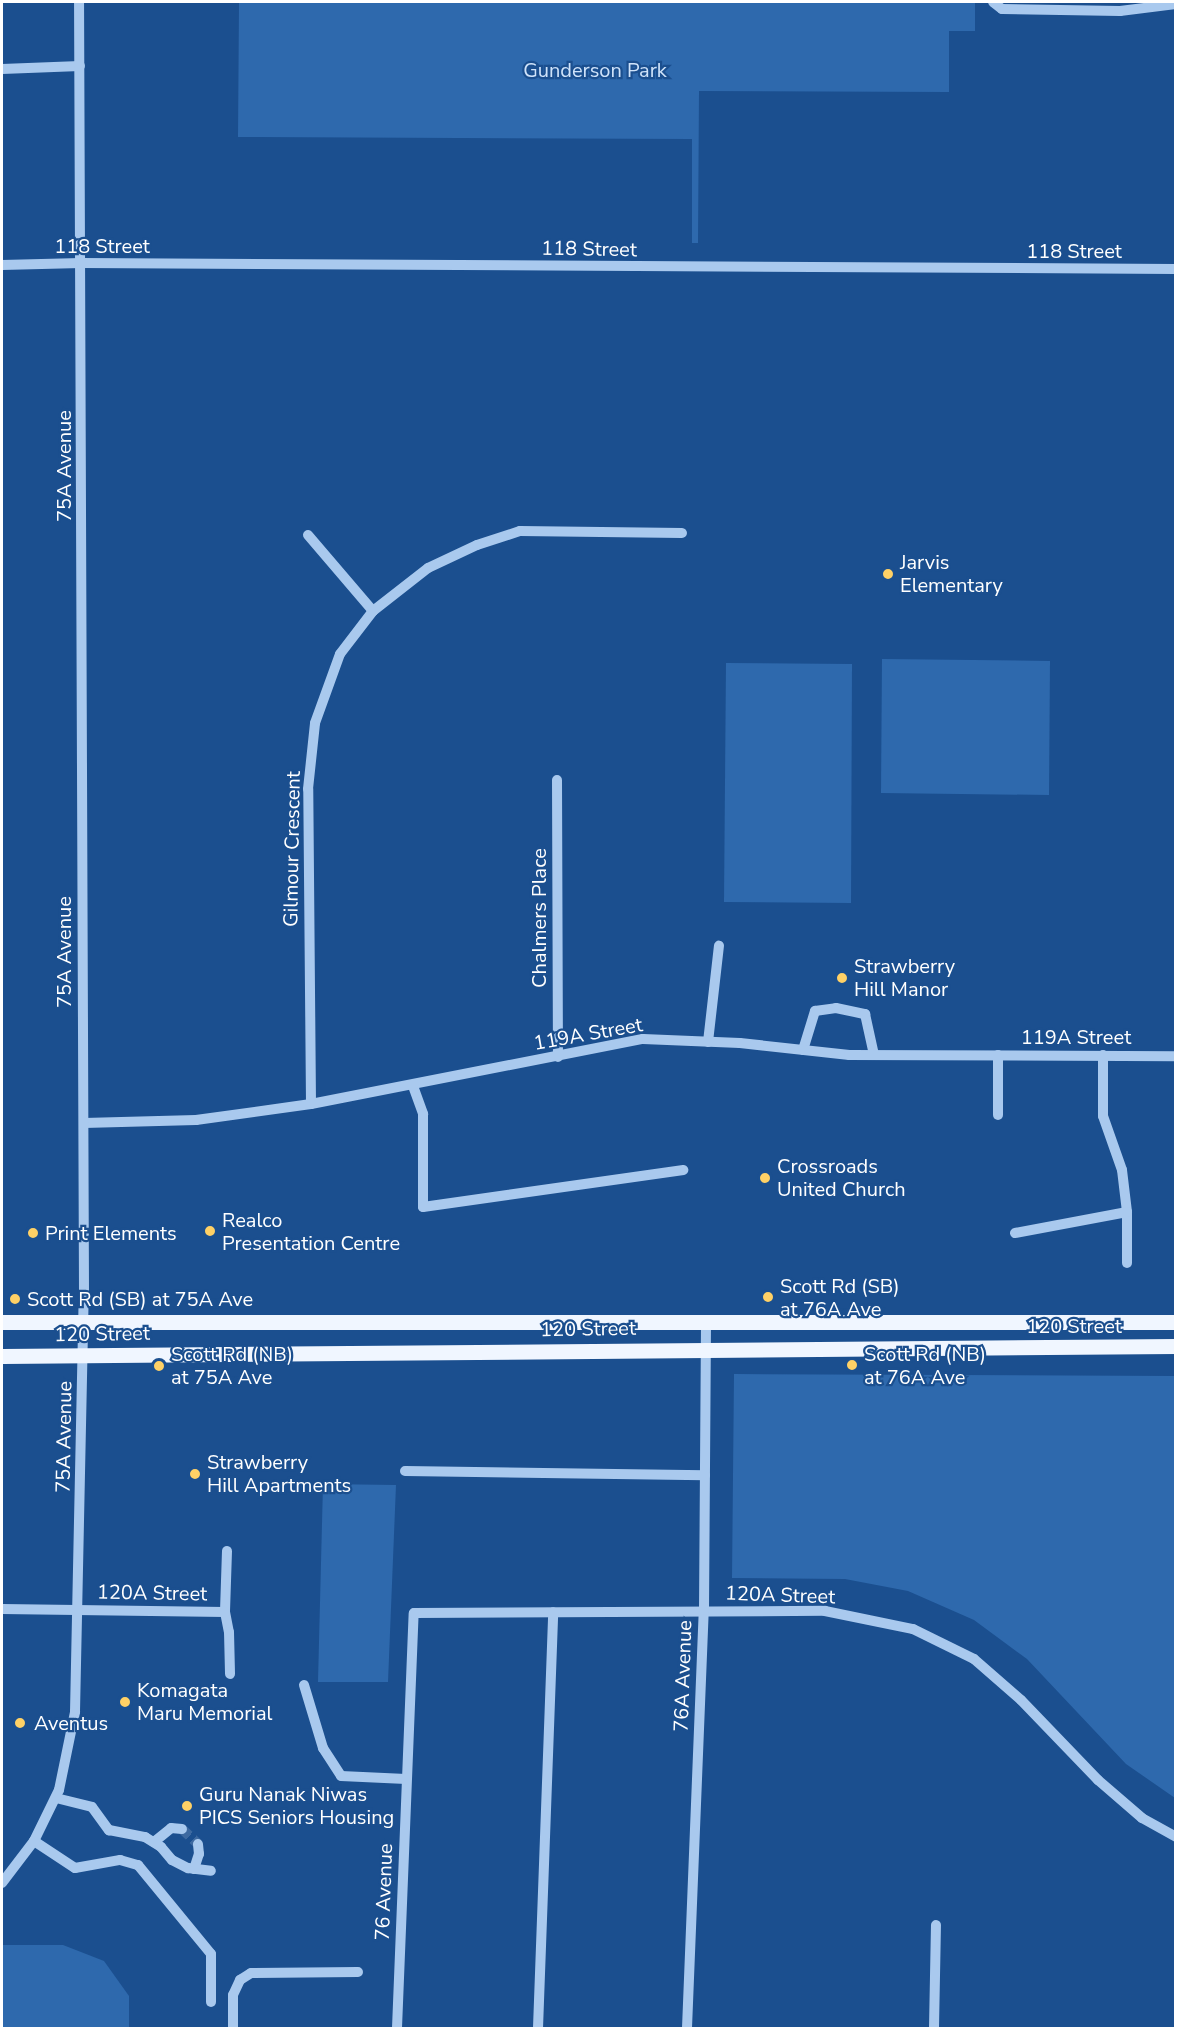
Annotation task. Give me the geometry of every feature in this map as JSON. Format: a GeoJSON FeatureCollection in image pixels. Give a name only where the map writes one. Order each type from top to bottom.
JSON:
{"type":"FeatureCollection","features":[{"type":"Feature","properties":{"kind":"main road","name":"120 Street"},"geometry":{"type":"LineString","coordinates":[[2,1322],[706,1324],[1176,1322]]}},
{"type":"Feature","properties":{"kind":"main road","name":"120 Street"},"geometry":{"type":"LineString","coordinates":[[2,1356],[706,1348],[1176,1346]]}},
{"type":"Feature","properties":{"kind":"street","name":"75A Avenue"},"geometry":{"type":"LineString","coordinates":[[2,1883],[34,1841],[56,1798],[69,1748],[75,1712],[84,1322],[79,2]]}},
{"type":"Feature","properties":{"kind":"street"},"geometry":{"type":"LineString","coordinates":[[998,5],[1120,11],[1176,4]]}},
{"type":"Feature","properties":{"kind":"street"},"geometry":{"type":"LineString","coordinates":[[2,69],[80,66]]}},
{"type":"Feature","properties":{"kind":"street","name":"118 Street"},"geometry":{"type":"LineString","coordinates":[[2,265],[81,263],[778,269],[1176,269]]}},
{"type":"Feature","properties":{"kind":"street","name":"Gilmour Crescent"},"geometry":{"type":"LineString","coordinates":[[311,1104],[308,789],[315,723],[340,654],[373,611],[428,568],[477,545],[520,531],[682,532]]}},
{"type":"Feature","properties":{"kind":"street"},"geometry":{"type":"LineString","coordinates":[[308,535],[373,611]]}},
{"type":"Feature","properties":{"kind":"street","name":"Chalmers Place"},"geometry":{"type":"LineString","coordinates":[[557,780],[558,1057]]}},
{"type":"Feature","properties":{"kind":"street"},"geometry":{"type":"LineString","coordinates":[[708,1042],[719,946]]}},
{"type":"Feature","properties":{"kind":"street"},"geometry":{"type":"LineString","coordinates":[[803,1050],[815,1011],[836,1008],[865,1014],[874,1055]]}},
{"type":"Feature","properties":{"kind":"street","name":"119A Street"},"geometry":{"type":"LineString","coordinates":[[84,1123],[196,1120],[311,1104],[413,1086],[643,1039],[874,1055],[1176,1056]]}},
{"type":"Feature","properties":{"kind":"street"},"geometry":{"type":"LineString","coordinates":[[998,1055],[998,1115]]}},
{"type":"Feature","properties":{"kind":"street"},"geometry":{"type":"LineString","coordinates":[[1103,1055],[1103,1116],[1122,1170],[1127,1212],[1127,1263]]}},
{"type":"Feature","properties":{"kind":"street"},"geometry":{"type":"LineString","coordinates":[[413,1086],[423,1114],[423,1207],[683,1170]]}},
{"type":"Feature","properties":{"kind":"street"},"geometry":{"type":"LineString","coordinates":[[1015,1233],[1127,1212]]}},
{"type":"Feature","properties":{"kind":"street","name":"76A Avenue"},"geometry":{"type":"LineString","coordinates":[[687,2028],[704,1610],[706,1324]]}},
{"type":"Feature","properties":{"kind":"street"},"geometry":{"type":"LineString","coordinates":[[405,1471],[705,1475]]}},
{"type":"Feature","properties":{"kind":"street"},"geometry":{"type":"LineString","coordinates":[[227,1551],[225,1612],[229,1632],[230,1674]]}},
{"type":"Feature","properties":{"kind":"street","name":"120A Street"},"geometry":{"type":"LineString","coordinates":[[2,1610],[225,1612]]}},
{"type":"Feature","properties":{"kind":"street","name":"120A Street"},"geometry":{"type":"LineString","coordinates":[[414,1613],[825,1611],[913,1629],[974,1659],[1022,1700],[1098,1780],[1142,1818],[1176,1837]]}},
{"type":"Feature","properties":{"kind":"street"},"geometry":{"type":"LineString","coordinates":[[538,2028],[554,1612]]}},
{"type":"Feature","properties":{"kind":"street","name":"76 Avenue"},"geometry":{"type":"LineString","coordinates":[[397,2028],[414,1613]]}},
{"type":"Feature","properties":{"kind":"street"},"geometry":{"type":"LineString","coordinates":[[304,1685],[322,1748],[341,1776],[359,1779],[406,1779]]}},
{"type":"Feature","properties":{"kind":"street"},"geometry":{"type":"LineString","coordinates":[[56,1798],[92,1807],[110,1830],[145,1837],[172,1860],[194,1869],[211,1871]]}},
{"type":"Feature","properties":{"kind":"street"},"geometry":{"type":"LineString","coordinates":[[153,1842],[171,1828],[182,1829]]}},
{"type":"Feature","properties":{"kind":"street"},"geometry":{"type":"LineString","coordinates":[[34,1841],[75,1868],[120,1860],[138,1865],[211,1954],[211,2002]]}},
{"type":"Feature","properties":{"kind":"street"},"geometry":{"type":"LineString","coordinates":[[194,1869],[199,1854],[198,1844]]}},
{"type":"Feature","properties":{"kind":"street"},"geometry":{"type":"LineString","coordinates":[[934,2028],[936,1925]]}},
{"type":"Feature","properties":{"kind":"street"},"geometry":{"type":"LineString","coordinates":[[233,2028],[233,1995],[240,1980],[251,1973],[358,1972]]}},
{"type":"Feature","properties":{"kind":"green space","name":"Gunderson Park"},"geometry":{"type":"Polygon","coordinates":[[[239,2],[975,2],[975,31],[949,31],[949,92],[699,91],[698,243],[692,243],[692,139],[238,137],[239,2]]]}},
{"type":"Feature","properties":{"kind":"green space"},"geometry":{"type":"Polygon","coordinates":[[[882,659],[1050,661],[1049,795],[881,793],[882,659]]]}},
{"type":"Feature","properties":{"kind":"green space"},"geometry":{"type":"Polygon","coordinates":[[[726,663],[852,664],[851,903],[724,902],[726,663]]]}},
{"type":"Feature","properties":{"kind":"green space"},"geometry":{"type":"Polygon","coordinates":[[[734,1374],[1175,1376],[1175,1798],[1126,1764],[1027,1659],[974,1620],[908,1591],[845,1579],[732,1578],[734,1374]]]}},
{"type":"Feature","properties":{"kind":"green space"},"geometry":{"type":"Polygon","coordinates":[[[323,1484],[396,1485],[388,1682],[318,1682],[323,1484]]]}},
{"type":"Feature","properties":{"kind":"green space"},"geometry":{"type":"Polygon","coordinates":[[[2,1945],[63,1945],[104,1961],[129,1996],[129,2028],[2,2028],[2,1945]]]}},
{"type":"Feature","properties":{"kind":"tunnel"},"geometry":{"type":"LineString","coordinates":[[182,1829],[198,1844]]}},
{"type":"Feature","properties":{"kind":"place","name":"Jarvis Elementary"},"geometry":{"type":"Point","coordinates":[888,574]}},
{"type":"Feature","properties":{"kind":"place","name":"Strawberry Hill Manor"},"geometry":{"type":"Point","coordinates":[842,978]}},
{"type":"Feature","properties":{"kind":"place","name":"Crossroads United Church"},"geometry":{"type":"Point","coordinates":[765,1178]}},
{"type":"Feature","properties":{"kind":"place","name":"Realco Presentation Centre"},"geometry":{"type":"Point","coordinates":[210,1231]}},
{"type":"Feature","properties":{"kind":"place","name":"Print Elements"},"geometry":{"type":"Point","coordinates":[33,1233]}},
{"type":"Feature","properties":{"kind":"place","name":"Scott Rd (SB) at 76A Ave"},"geometry":{"type":"Point","coordinates":[768,1297]}},
{"type":"Feature","properties":{"kind":"place","name":"Scott Rd (SB) at 75A Ave"},"geometry":{"type":"Point","coordinates":[15,1299]}},
{"type":"Feature","properties":{"kind":"place","name":"Scott Rd (NB) at 76A Ave"},"geometry":{"type":"Point","coordinates":[852,1365]}},
{"type":"Feature","properties":{"kind":"place","name":"Scott Rd (NB) at 75A Ave"},"geometry":{"type":"Point","coordinates":[159,1366]}},
{"type":"Feature","properties":{"kind":"place","name":"Strawberry Hill Apartments"},"geometry":{"type":"Point","coordinates":[195,1474]}},
{"type":"Feature","properties":{"kind":"place","name":"Komagata Maru Memorial"},"geometry":{"type":"Point","coordinates":[125,1702]}},
{"type":"Feature","properties":{"kind":"place","name":"Aventus"},"geometry":{"type":"Point","coordinates":[20,1723]}},
{"type":"Feature","properties":{"kind":"place","name":"Guru Nanak Niwas PICS Seniors Housing"},"geometry":{"type":"Point","coordinates":[187,1806]}}]}
